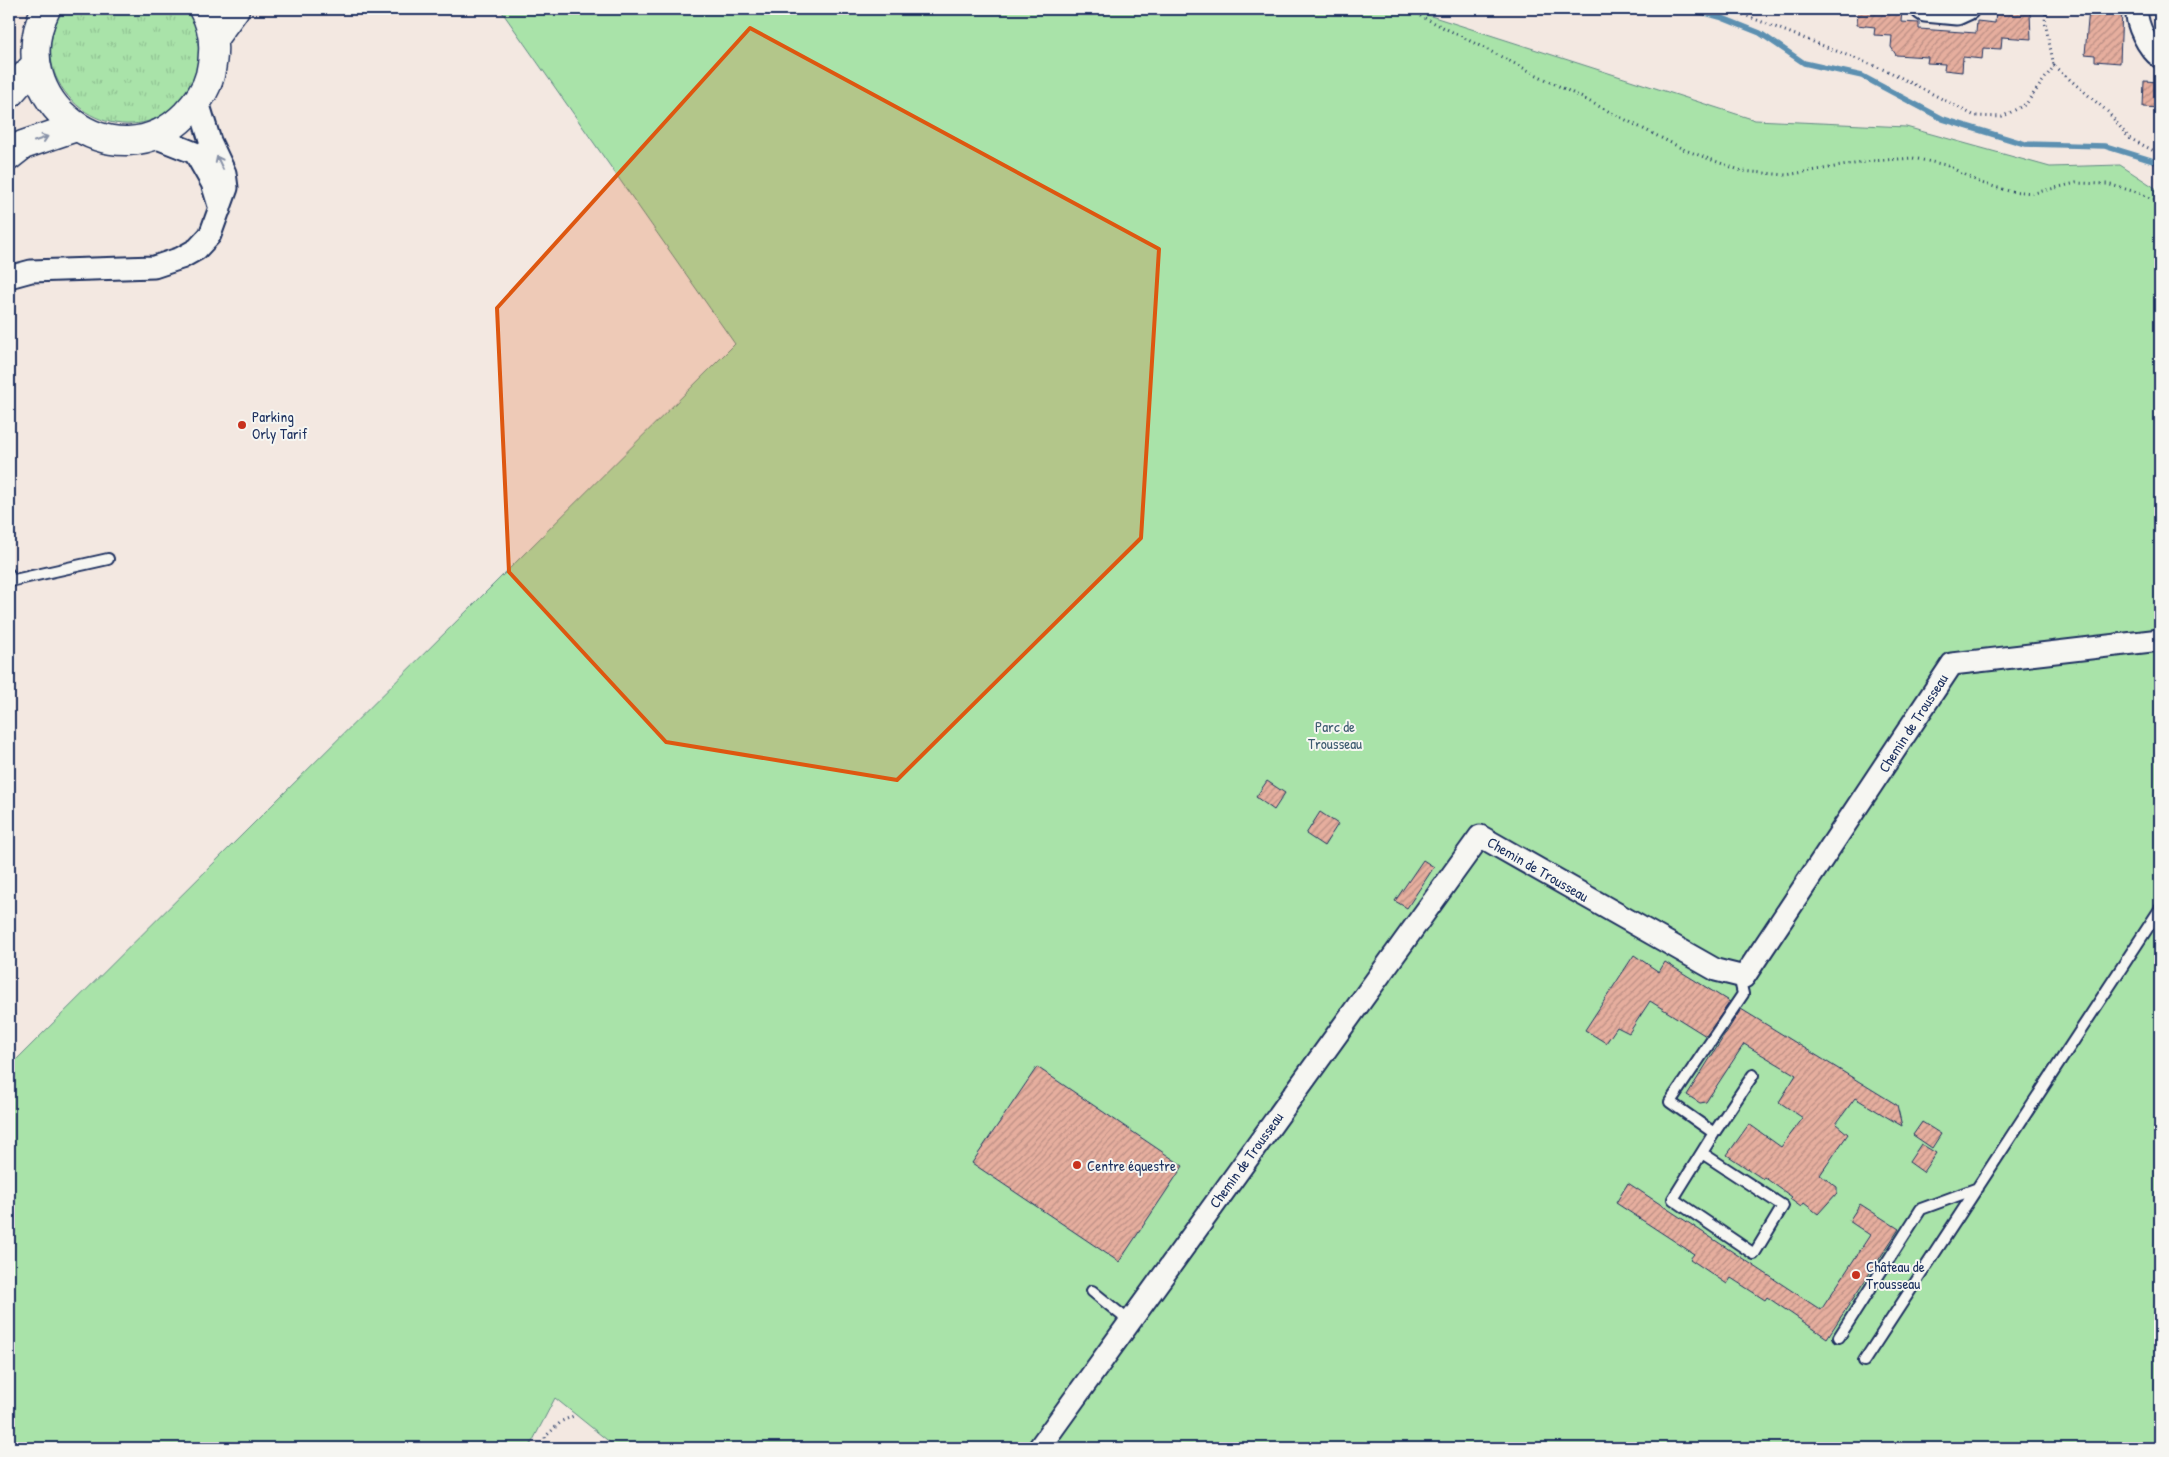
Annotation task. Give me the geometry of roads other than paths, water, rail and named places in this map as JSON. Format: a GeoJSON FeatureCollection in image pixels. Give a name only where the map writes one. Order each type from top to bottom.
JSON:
{"type":"FeatureCollection","features":[{"type":"Feature","properties":{"kind":"main road"},"geometry":{"type":"LineString","coordinates":[[46,9],[37,26],[34,66],[49,101],[61,115],[76,127],[93,136],[113,140],[133,140],[152,136],[178,123],[198,102],[208,82],[213,61],[213,40],[203,9]]}},
{"type":"Feature","properties":{"kind":"main road"},"geometry":{"type":"LineString","coordinates":[[213,40],[235,9]]}},
{"type":"Feature","properties":{"kind":"main road"},"geometry":{"type":"LineString","coordinates":[[9,94],[34,66]]}},
{"type":"Feature","properties":{"kind":"main road"},"geometry":{"type":"LineString","coordinates":[[9,156],[23,145],[76,127]]}},
{"type":"Feature","properties":{"kind":"street"},"geometry":{"type":"LineString","coordinates":[[1922,9],[1925,11],[1957,14],[1968,9]]}},
{"type":"Feature","properties":{"kind":"street"},"geometry":{"type":"LineString","coordinates":[[2137,9],[2136,17],[2154,53],[2160,57]]}},
{"type":"Feature","properties":{"kind":"street"},"geometry":{"type":"LineString","coordinates":[[9,277],[32,271],[154,267],[197,250],[210,235],[227,188],[225,174],[210,141],[198,102]]}},
{"type":"Feature","properties":{"kind":"street"},"geometry":{"type":"LineString","coordinates":[[152,136],[195,153],[212,183],[220,209]]}},
{"type":"Feature","properties":{"kind":"street","name":"Chemin de Trousseau"},"geometry":{"type":"LineString","coordinates":[[1039,1448],[1480,836],[1716,970],[1744,977],[1952,664],[2160,640]]}},
{"type":"Feature","properties":{"kind":"lane"},"geometry":{"type":"LineString","coordinates":[[9,574],[10,581],[108,559]]}},
{"type":"Feature","properties":{"kind":"lane"},"geometry":{"type":"LineString","coordinates":[[1864,1362],[2160,910]]}},
{"type":"Feature","properties":{"kind":"lane"},"geometry":{"type":"LineString","coordinates":[[1714,1133],[1670,1102],[1743,994],[1739,976]]}},
{"type":"Feature","properties":{"kind":"lane"},"geometry":{"type":"LineString","coordinates":[[1702,1153],[1783,1206],[1754,1254],[1673,1199],[1714,1133],[1753,1075]]}},
{"type":"Feature","properties":{"kind":"lane"},"geometry":{"type":"LineString","coordinates":[[1839,1337],[1921,1209],[1978,1188]]}},
{"type":"Feature","properties":{"kind":"lane"},"geometry":{"type":"LineString","coordinates":[[1092,1291],[1129,1321]]}},
{"type":"Feature","properties":{"kind":"waterway"},"geometry":{"type":"LineString","coordinates":[[1691,9],[1720,17],[1760,33],[1804,63],[1862,76],[1943,119],[2025,144],[2105,146],[2160,163]]}},
{"type":"Feature","properties":{"kind":"place","name":"Parking Orly Tarif"},"geometry":{"type":"Point","coordinates":[242,425]}},
{"type":"Feature","properties":{"kind":"place","name":"Centre équestre"},"geometry":{"type":"Point","coordinates":[1077,1165]}},
{"type":"Feature","properties":{"kind":"place","name":"Château de Trousseau"},"geometry":{"type":"Point","coordinates":[1856,1275]}},
{"type":"Feature","properties":{"kind":"park label","name":"Parc de Trousseau"},"geometry":{"type":"Point","coordinates":[1335,734]}}]}
